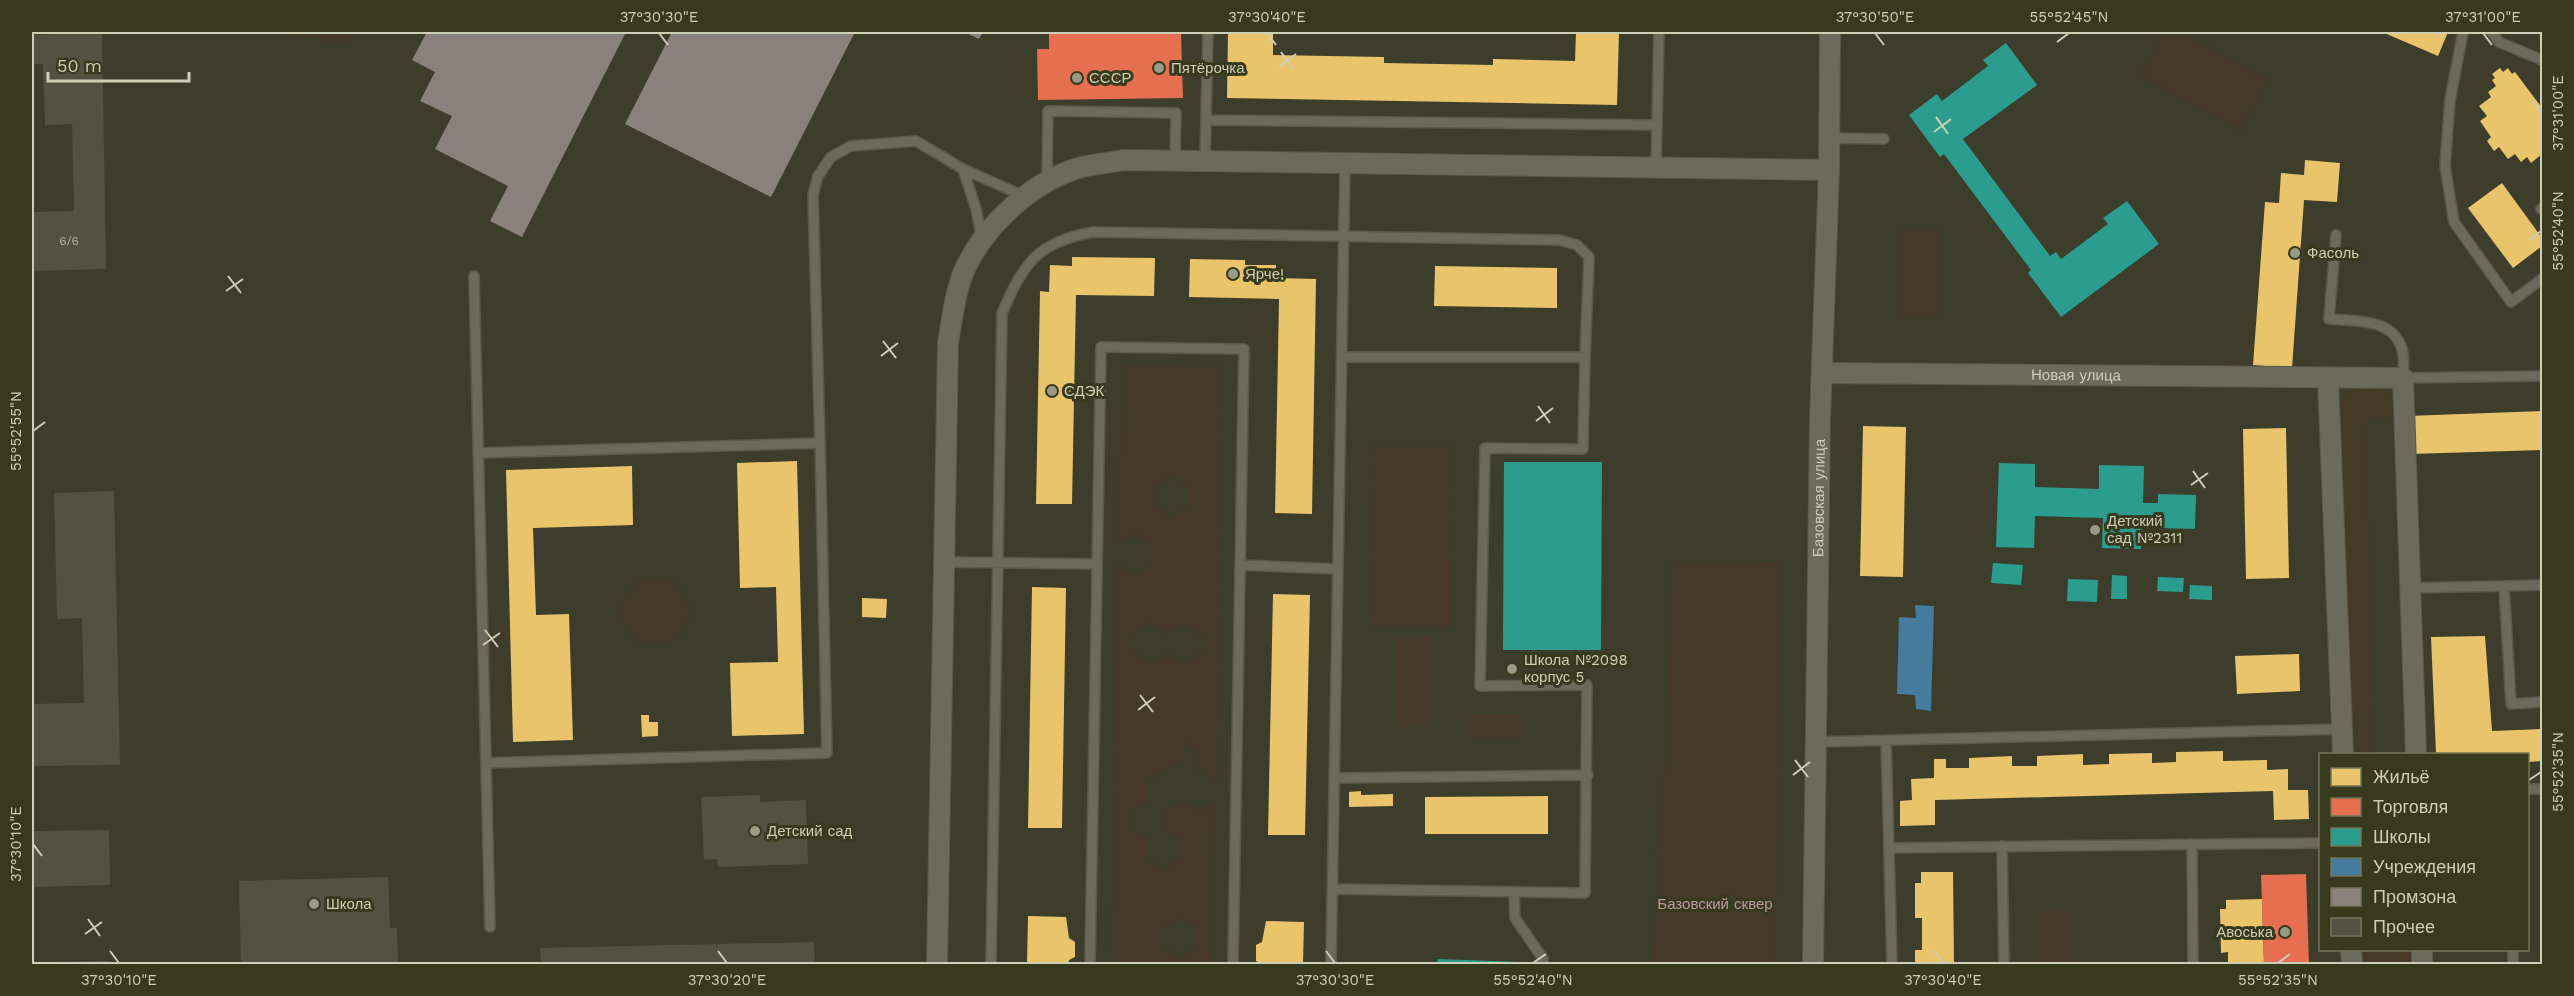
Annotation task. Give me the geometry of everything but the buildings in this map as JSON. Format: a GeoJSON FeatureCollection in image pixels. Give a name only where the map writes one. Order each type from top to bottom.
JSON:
{"type":"FeatureCollection","features":[{"type":"Feature","properties":{"kind":"street","name":"Базовская улица"},"geometry":{"type":"LineString","coordinates":[[1813,964],[1815,742],[1822,373],[1829,170],[1830,32]]}},
{"type":"Feature","properties":{"kind":"street"},"geometry":{"type":"LineString","coordinates":[[937,964],[948,343],[955,301],[964,271],[982,241],[1014,206],[1047,183],[1080,167],[1123,160],[1829,170]]}},
{"type":"Feature","properties":{"kind":"street","name":"Новая улица"},"geometry":{"type":"LineString","coordinates":[[1822,373],[2403,378]]}},
{"type":"Feature","properties":{"kind":"street"},"geometry":{"type":"LineString","coordinates":[[2403,378],[2416,753]]}},
{"type":"Feature","properties":{"kind":"street"},"geometry":{"type":"LineString","coordinates":[[2328,379],[2343,753]]}},
{"type":"Feature","properties":{"kind":"lane"},"geometry":{"type":"LineString","coordinates":[[1205,162],[1208,32]]}},
{"type":"Feature","properties":{"kind":"lane"},"geometry":{"type":"LineString","coordinates":[[1656,168],[1659,32]]}},
{"type":"Feature","properties":{"kind":"lane"},"geometry":{"type":"LineString","coordinates":[[2463,32],[2450,100],[2445,166],[2454,222],[2511,302],[2542,279]]}},
{"type":"Feature","properties":{"kind":"lane"},"geometry":{"type":"LineString","coordinates":[[2492,32],[2499,42],[2542,60]]}},
{"type":"Feature","properties":{"kind":"lane"},"geometry":{"type":"LineString","coordinates":[[1047,183],[1048,111],[1176,113],[1175,161]]}},
{"type":"Feature","properties":{"kind":"lane"},"geometry":{"type":"LineString","coordinates":[[1206,120],[1657,125]]}},
{"type":"Feature","properties":{"kind":"lane"},"geometry":{"type":"LineString","coordinates":[[1829,138],[1884,139]]}},
{"type":"Feature","properties":{"kind":"lane"},"geometry":{"type":"LineString","coordinates":[[486,763],[827,753],[813,195],[818,176],[831,158],[851,146],[916,141],[963,169],[1026,197]]}},
{"type":"Feature","properties":{"kind":"lane"},"geometry":{"type":"LineString","coordinates":[[1331,964],[1345,163]]}},
{"type":"Feature","properties":{"kind":"lane"},"geometry":{"type":"LineString","coordinates":[[963,169],[976,208],[982,241]]}},
{"type":"Feature","properties":{"kind":"lane"},"geometry":{"type":"LineString","coordinates":[[991,964],[1002,313],[1018,276],[1040,252],[1066,237],[1093,232],[1558,240],[1577,245],[1589,257],[1583,449],[1485,448],[1480,686],[1587,685],[1588,775],[1585,893],[1333,889]]}},
{"type":"Feature","properties":{"kind":"lane"},"geometry":{"type":"LineString","coordinates":[[2336,235],[2329,320],[2368,322],[2384,327],[2397,337],[2403,350],[2403,378],[2542,376]]}},
{"type":"Feature","properties":{"kind":"lane"},"geometry":{"type":"LineString","coordinates":[[474,276],[490,927]]}},
{"type":"Feature","properties":{"kind":"lane"},"geometry":{"type":"LineString","coordinates":[[1090,964],[1101,347],[1244,349],[1233,964]]}},
{"type":"Feature","properties":{"kind":"lane"},"geometry":{"type":"LineString","coordinates":[[1342,357],[1585,357]]}},
{"type":"Feature","properties":{"kind":"lane"},"geometry":{"type":"LineString","coordinates":[[478,453],[819,443]]}},
{"type":"Feature","properties":{"kind":"lane"},"geometry":{"type":"LineString","coordinates":[[944,562],[1097,564]]}},
{"type":"Feature","properties":{"kind":"lane"},"geometry":{"type":"LineString","coordinates":[[1240,565],[1338,569]]}},
{"type":"Feature","properties":{"kind":"lane"},"geometry":{"type":"LineString","coordinates":[[2410,588],[2542,585]]}},
{"type":"Feature","properties":{"kind":"lane"},"geometry":{"type":"LineString","coordinates":[[2504,586],[2511,704],[2542,702]]}},
{"type":"Feature","properties":{"kind":"lane"},"geometry":{"type":"LineString","coordinates":[[1815,742],[2342,729]]}},
{"type":"Feature","properties":{"kind":"lane"},"geometry":{"type":"LineString","coordinates":[[1886,741],[1892,964]]}},
{"type":"Feature","properties":{"kind":"lane"},"geometry":{"type":"LineString","coordinates":[[1335,778],[1588,775]]}},
{"type":"Feature","properties":{"kind":"lane"},"geometry":{"type":"LineString","coordinates":[[1889,848],[2319,843]]}},
{"type":"Feature","properties":{"kind":"lane"},"geometry":{"type":"LineString","coordinates":[[2192,844],[2193,964]]}},
{"type":"Feature","properties":{"kind":"lane"},"geometry":{"type":"LineString","coordinates":[[2002,846],[2004,964]]}},
{"type":"Feature","properties":{"kind":"lane"},"geometry":{"type":"LineString","coordinates":[[1514,892],[1515,918],[1544,959],[1543,964]]}},
{"type":"Feature","properties":{"kind":"lane"},"geometry":{"type":"LineString","coordinates":[[2506,964],[2513,964]]}},
{"type":"Feature","properties":{"kind":"green space"},"geometry":{"type":"Polygon","coordinates":[[[291,32],[352,32],[346,44],[291,35],[291,32]]]}},
{"type":"Feature","properties":{"kind":"green space"},"geometry":{"type":"Polygon","coordinates":[[[2165,32],[2181,32],[2269,81],[2241,131],[2140,75],[2165,32]]]}},
{"type":"Feature","properties":{"kind":"green space"},"geometry":{"type":"Polygon","coordinates":[[[1897,229],[1939,230],[1937,319],[1896,318],[1897,229]]]}},
{"type":"Feature","properties":{"kind":"green space"},"geometry":{"type":"Polygon","coordinates":[[[1122,366],[1223,368],[1216,781],[1199,771],[1200,752],[1183,742],[1183,761],[1148,780],[1148,800],[1131,810],[1130,829],[1147,839],[1147,859],[1164,869],[1181,859],[1181,840],[1164,830],[1165,810],[1182,800],[1199,811],[1215,801],[1212,964],[1111,964],[1118,564],[1135,574],[1152,564],[1152,545],[1136,535],[1118,544],[1122,366]],[[1171,476],[1154,486],[1153,505],[1170,516],[1187,506],[1187,487],[1171,476]],[[1151,623],[1134,633],[1134,652],[1150,662],[1168,653],[1184,663],[1202,654],[1202,634],[1185,624],[1168,633],[1151,623]],[[1180,918],[1162,928],[1162,947],[1179,957],[1196,948],[1196,928],[1180,918]]]}},
{"type":"Feature","properties":{"kind":"green space"},"geometry":{"type":"Polygon","coordinates":[[[2383,387],[2390,393],[2394,399],[2395,415],[2366,423],[2373,753],[2354,753],[2339,402],[2353,390],[2383,387]]]}},
{"type":"Feature","properties":{"kind":"green space"},"geometry":{"type":"Polygon","coordinates":[[[1375,447],[1454,448],[1451,629],[1372,628],[1375,447]]]}},
{"type":"Feature","properties":{"kind":"green space","name":"Базовский сквер"},"geometry":{"type":"Polygon","coordinates":[[[1671,561],[1781,562],[1775,964],[1651,964],[1658,869],[1655,850],[1660,837],[1665,762],[1671,561]]]}},
{"type":"Feature","properties":{"kind":"green space"},"geometry":{"type":"Polygon","coordinates":[[[655,577],[668,579],[679,587],[687,598],[689,611],[687,624],[679,635],[668,643],[655,645],[642,643],[631,635],[623,624],[621,611],[623,598],[631,587],[642,579],[655,577]]]}},
{"type":"Feature","properties":{"kind":"green space"},"geometry":{"type":"Polygon","coordinates":[[[1395,636],[1433,636],[1433,727],[1395,727],[1395,636]]]}},
{"type":"Feature","properties":{"kind":"green space"},"geometry":{"type":"Polygon","coordinates":[[[1470,714],[1521,714],[1521,740],[1470,739],[1470,714]]]}},
{"type":"Feature","properties":{"kind":"green space"},"geometry":{"type":"Polygon","coordinates":[[[2033,911],[2074,911],[2074,964],[2033,964],[2033,911]]]}},
{"type":"Feature","properties":{"kind":"green space"},"geometry":{"type":"Polygon","coordinates":[[[2363,951],[2411,951],[2411,964],[2363,964],[2363,951]]]}},
{"type":"Feature","properties":{"kind":"place","name":"Пятёрочка"},"geometry":{"type":"Point","coordinates":[1159,68]}},
{"type":"Feature","properties":{"kind":"place","name":"СССР"},"geometry":{"type":"Point","coordinates":[1077,78]}},
{"type":"Feature","properties":{"kind":"place","name":"Фасоль"},"geometry":{"type":"Point","coordinates":[2295,253]}},
{"type":"Feature","properties":{"kind":"place","name":"Ярче!"},"geometry":{"type":"Point","coordinates":[1233,274]}},
{"type":"Feature","properties":{"kind":"place","name":"СДЭК"},"geometry":{"type":"Point","coordinates":[1052,391]}},
{"type":"Feature","properties":{"kind":"place","name":"Детский сад №2311"},"geometry":{"type":"Point","coordinates":[2095,530]}},
{"type":"Feature","properties":{"kind":"place","name":"Школа №2098 корпус 5"},"geometry":{"type":"Point","coordinates":[1512,669]}},
{"type":"Feature","properties":{"kind":"place","name":"Детский сад"},"geometry":{"type":"Point","coordinates":[755,831]}},
{"type":"Feature","properties":{"kind":"place","name":"Школа"},"geometry":{"type":"Point","coordinates":[314,904]}},
{"type":"Feature","properties":{"kind":"place","name":"Авоська"},"geometry":{"type":"Point","coordinates":[2285,932]}}]}
